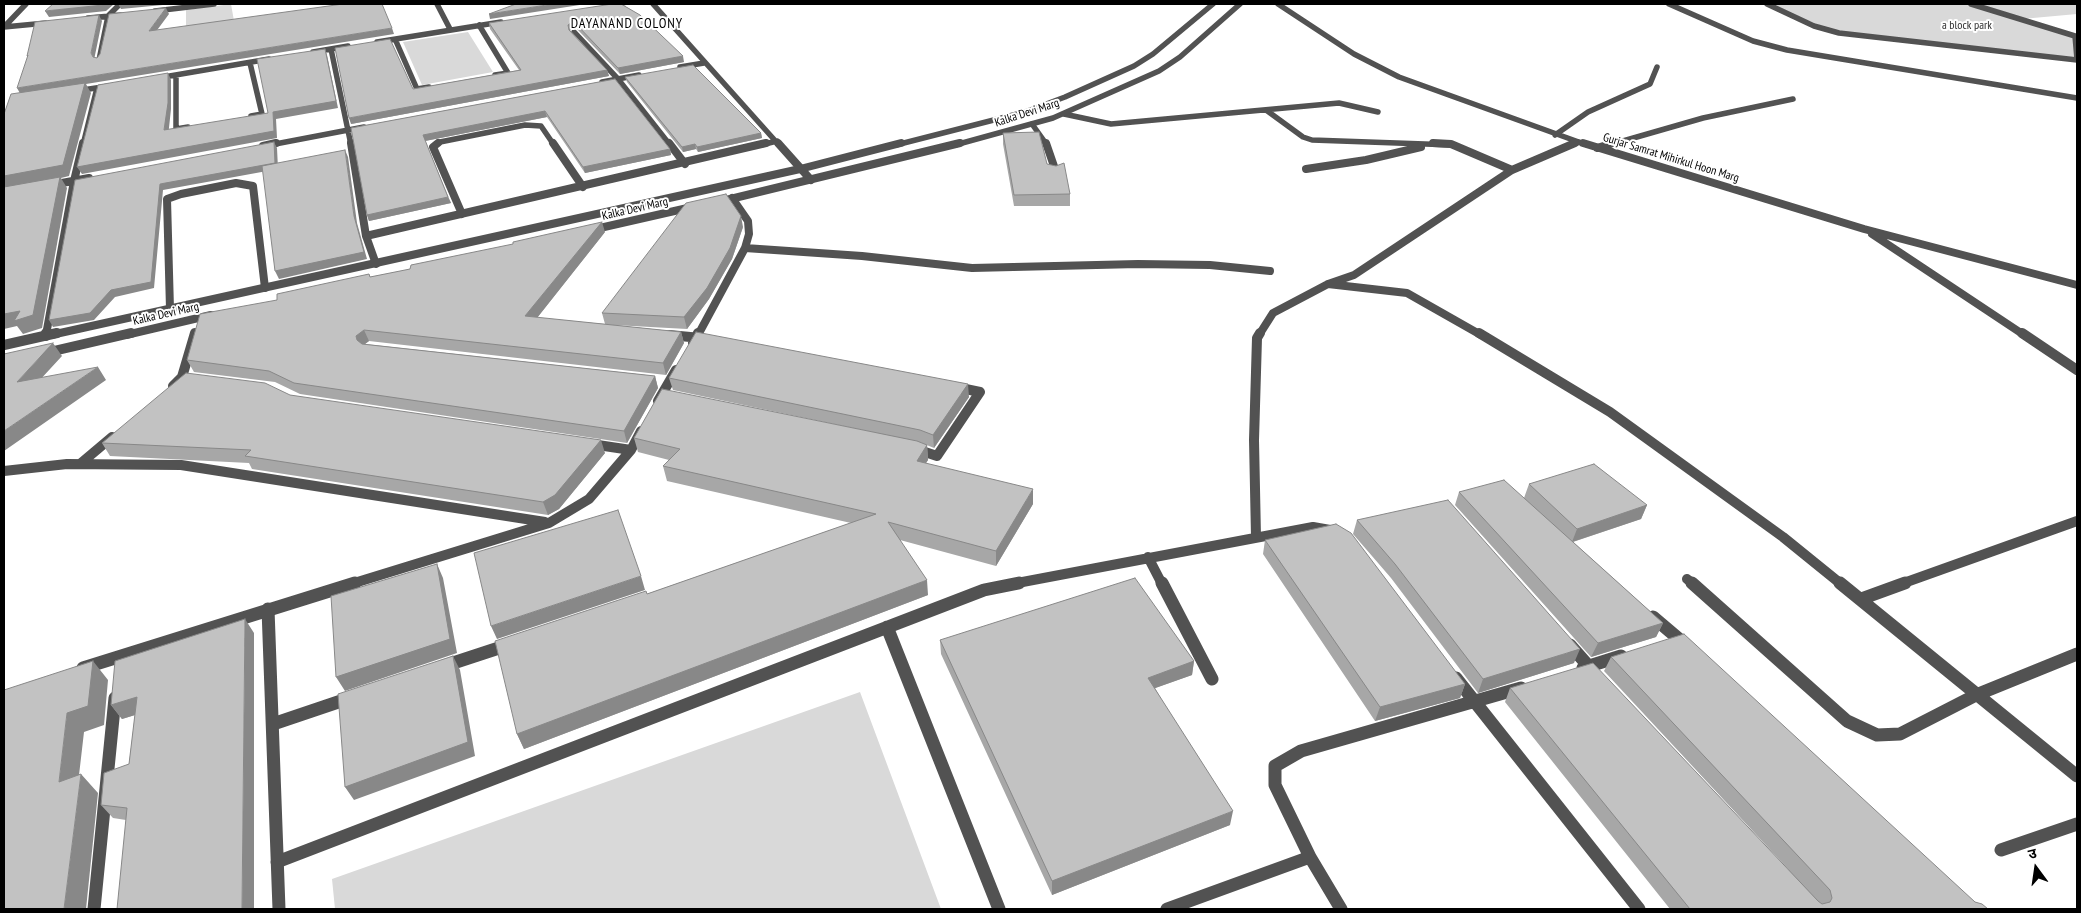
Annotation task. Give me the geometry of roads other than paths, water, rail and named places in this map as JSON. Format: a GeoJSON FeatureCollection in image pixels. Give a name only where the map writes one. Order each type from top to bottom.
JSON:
{"type":"FeatureCollection","features":[{"type":"Feature","properties":{"kind":"street"},"geometry":{"type":"LineString","coordinates":[[4,27],[26,4]]}},
{"type":"Feature","properties":{"kind":"street"},"geometry":{"type":"LineString","coordinates":[[98,60],[108,16],[120,4]]}},
{"type":"Feature","properties":{"kind":"street"},"geometry":{"type":"LineString","coordinates":[[146,12],[214,4]]}},
{"type":"Feature","properties":{"kind":"street"},"geometry":{"type":"LineString","coordinates":[[437,4],[450,29]]}},
{"type":"Feature","properties":{"kind":"street"},"geometry":{"type":"LineString","coordinates":[[653,4],[811,180]]}},
{"type":"Feature","properties":{"kind":"street","name":"Kalka Devi Marg"},"geometry":{"type":"LineString","coordinates":[[4,345],[800,169],[1025,112],[1065,97],[1134,66],[1153,54],[1213,4]]}},
{"type":"Feature","properties":{"kind":"street","name":"Kalka Devi Marg"},"geometry":{"type":"LineString","coordinates":[[712,203],[811,180],[1032,124],[1064,114],[1132,84],[1173,62],[1240,4]]}},
{"type":"Feature","properties":{"kind":"street","name":"Gurjar Samrat Mihirkul Hoon Marg"},"geometry":{"type":"LineString","coordinates":[[1278,4],[1354,54],[1399,78],[1555,135],[1864,229],[2077,285]]}},
{"type":"Feature","properties":{"kind":"street"},"geometry":{"type":"LineString","coordinates":[[1669,4],[1753,41],[1787,50],[2077,98]]}},
{"type":"Feature","properties":{"kind":"street"},"geometry":{"type":"LineString","coordinates":[[1768,4],[1814,26],[1839,34],[2077,59],[2075,36],[1971,4]]}},
{"type":"Feature","properties":{"kind":"street"},"geometry":{"type":"LineString","coordinates":[[81,19],[127,14]]}},
{"type":"Feature","properties":{"kind":"street"},"geometry":{"type":"LineString","coordinates":[[367,43],[506,21]]}},
{"type":"Feature","properties":{"kind":"street"},"geometry":{"type":"LineString","coordinates":[[4,27],[54,22]]}},
{"type":"Feature","properties":{"kind":"street"},"geometry":{"type":"LineString","coordinates":[[479,25],[508,73],[490,76]]}},
{"type":"Feature","properties":{"kind":"street"},"geometry":{"type":"LineString","coordinates":[[574,32],[618,79],[685,164]]}},
{"type":"Feature","properties":{"kind":"street"},"geometry":{"type":"LineString","coordinates":[[395,39],[417,89],[436,86]]}},
{"type":"Feature","properties":{"kind":"street"},"geometry":{"type":"LineString","coordinates":[[304,54],[358,45]]}},
{"type":"Feature","properties":{"kind":"street"},"geometry":{"type":"LineString","coordinates":[[331,50],[349,130],[366,236],[376,264]]}},
{"type":"Feature","properties":{"kind":"street"},"geometry":{"type":"LineString","coordinates":[[146,80],[277,58]]}},
{"type":"Feature","properties":{"kind":"street"},"geometry":{"type":"LineString","coordinates":[[243,118],[262,114],[250,62]]}},
{"type":"Feature","properties":{"kind":"street"},"geometry":{"type":"LineString","coordinates":[[675,68],[704,63]]}},
{"type":"Feature","properties":{"kind":"street"},"geometry":{"type":"LineString","coordinates":[[1555,135],[1588,112],[1650,84],[1657,67]]}},
{"type":"Feature","properties":{"kind":"street"},"geometry":{"type":"LineString","coordinates":[[590,85],[646,74]]}},
{"type":"Feature","properties":{"kind":"street"},"geometry":{"type":"LineString","coordinates":[[176,75],[176,129],[195,126]]}},
{"type":"Feature","properties":{"kind":"street"},"geometry":{"type":"LineString","coordinates":[[70,92],[116,84]]}},
{"type":"Feature","properties":{"kind":"street"},"geometry":{"type":"LineString","coordinates":[[46,336],[74,181],[97,88]]}},
{"type":"Feature","properties":{"kind":"street"},"geometry":{"type":"LineString","coordinates":[[1597,148],[1703,118],[1793,99]]}},
{"type":"Feature","properties":{"kind":"street"},"geometry":{"type":"LineString","coordinates":[[1064,114],[1111,124],[1340,103],[1378,112]]}},
{"type":"Feature","properties":{"kind":"street"},"geometry":{"type":"LineString","coordinates":[[1266,110],[1303,136],[1312,140],[1437,143],[1467,149],[1512,170]]}},
{"type":"Feature","properties":{"kind":"street"},"geometry":{"type":"LineString","coordinates":[[1032,124],[1049,147],[1056,172]]}},
{"type":"Feature","properties":{"kind":"street"},"geometry":{"type":"LineString","coordinates":[[251,148],[376,125]]}},
{"type":"Feature","properties":{"kind":"street"},"geometry":{"type":"LineString","coordinates":[[462,214],[433,148],[440,142],[524,125],[541,126],[583,187]]}},
{"type":"Feature","properties":{"kind":"street"},"geometry":{"type":"LineString","coordinates":[[366,236],[685,164],[777,141]]}},
{"type":"Feature","properties":{"kind":"street"},"geometry":{"type":"LineString","coordinates":[[1256,537],[1254,440],[1257,338],[1273,313],[1328,284],[1354,275],[1512,170],[1579,142]]}},
{"type":"Feature","properties":{"kind":"street"},"geometry":{"type":"LineString","coordinates":[[1306,169],[1366,160],[1437,143]]}},
{"type":"Feature","properties":{"kind":"street"},"geometry":{"type":"LineString","coordinates":[[39,188],[94,177]]}},
{"type":"Feature","properties":{"kind":"street"},"geometry":{"type":"LineString","coordinates":[[170,309],[167,199],[181,194],[236,183],[253,186],[265,288]]}},
{"type":"Feature","properties":{"kind":"street"},"geometry":{"type":"LineString","coordinates":[[75,671],[268,609],[549,523],[588,498],[631,450],[650,415],[665,396],[665,382],[702,338],[746,248],[749,234],[748,221],[732,198]]}},
{"type":"Feature","properties":{"kind":"street","name":"Kalka Devi Marg"},"geometry":{"type":"LineString","coordinates":[[586,231],[702,205]]}},
{"type":"Feature","properties":{"kind":"street"},"geometry":{"type":"LineString","coordinates":[[1864,229],[2077,370]]}},
{"type":"Feature","properties":{"kind":"street"},"geometry":{"type":"LineString","coordinates":[[746,248],[862,256],[972,268],[1147,264],[1210,265],[1270,271]]}},
{"type":"Feature","properties":{"kind":"street"},"geometry":{"type":"LineString","coordinates":[[1328,284],[1407,294],[1428,303],[1543,370],[1610,412],[1783,537],[2077,776]]}},
{"type":"Feature","properties":{"kind":"street","name":"Kalka Devi Marg"},"geometry":{"type":"LineString","coordinates":[[32,356],[219,314]]}},
{"type":"Feature","properties":{"kind":"street"},"geometry":{"type":"LineString","coordinates":[[162,396],[186,378],[200,318]]}},
{"type":"Feature","properties":{"kind":"street"},"geometry":{"type":"LineString","coordinates":[[659,334],[702,338]]}},
{"type":"Feature","properties":{"kind":"street"},"geometry":{"type":"LineString","coordinates":[[904,447],[937,456],[980,392],[944,385]]}},
{"type":"Feature","properties":{"kind":"street"},"geometry":{"type":"LineString","coordinates":[[80,464],[117,433]]}},
{"type":"Feature","properties":{"kind":"street"},"geometry":{"type":"LineString","coordinates":[[582,443],[631,450]]}},
{"type":"Feature","properties":{"kind":"street"},"geometry":{"type":"LineString","coordinates":[[4,471],[80,464],[181,466],[549,523]]}},
{"type":"Feature","properties":{"kind":"street"},"geometry":{"type":"LineString","coordinates":[[1861,599],[2077,521]]}},
{"type":"Feature","properties":{"kind":"street"},"geometry":{"type":"LineString","coordinates":[[277,862],[984,590],[1148,557],[1313,527],[1335,531],[1343,536]]}},
{"type":"Feature","properties":{"kind":"street"},"geometry":{"type":"LineString","coordinates":[[1148,557],[1212,679]]}},
{"type":"Feature","properties":{"kind":"street"},"geometry":{"type":"LineString","coordinates":[[1687,579],[1848,721],[1877,735],[1900,734],[1976,695],[2077,654]]}},
{"type":"Feature","properties":{"kind":"street"},"geometry":{"type":"LineString","coordinates":[[1641,607],[1680,638],[1694,652]]}},
{"type":"Feature","properties":{"kind":"street"},"geometry":{"type":"LineString","coordinates":[[268,609],[279,909]]}},
{"type":"Feature","properties":{"kind":"street"},"geometry":{"type":"LineString","coordinates":[[887,627],[999,909]]}},
{"type":"Feature","properties":{"kind":"street"},"geometry":{"type":"LineString","coordinates":[[1562,637],[1602,680]]}},
{"type":"Feature","properties":{"kind":"street"},"geometry":{"type":"LineString","coordinates":[[1661,644],[1680,638]]}},
{"type":"Feature","properties":{"kind":"street"},"geometry":{"type":"LineString","coordinates":[[433,670],[518,641]]}},
{"type":"Feature","properties":{"kind":"street"},"geometry":{"type":"LineString","coordinates":[[1570,672],[1634,652]]}},
{"type":"Feature","properties":{"kind":"street"},"geometry":{"type":"LineString","coordinates":[[94,909],[119,657]]}},
{"type":"Feature","properties":{"kind":"street"},"geometry":{"type":"LineString","coordinates":[[1446,664],[1639,909]]}},
{"type":"Feature","properties":{"kind":"street"},"geometry":{"type":"LineString","coordinates":[[1341,909],[1310,857],[1275,785],[1275,766],[1301,751],[1475,703],[1532,684]]}},
{"type":"Feature","properties":{"kind":"street"},"geometry":{"type":"LineString","coordinates":[[272,724],[358,696]]}},
{"type":"Feature","properties":{"kind":"street"},"geometry":{"type":"LineString","coordinates":[[2001,850],[2077,824]]}},
{"type":"Feature","properties":{"kind":"street"},"geometry":{"type":"LineString","coordinates":[[1167,909],[1310,857]]}},
{"type":"Feature","properties":{"kind":"district","name":"DAYANAND COLONY"},"geometry":{"type":"Point","coordinates":[627,24]}},
{"type":"Feature","properties":{"kind":"park label","name":"a block park"},"geometry":{"type":"Point","coordinates":[1967,26]}}]}
